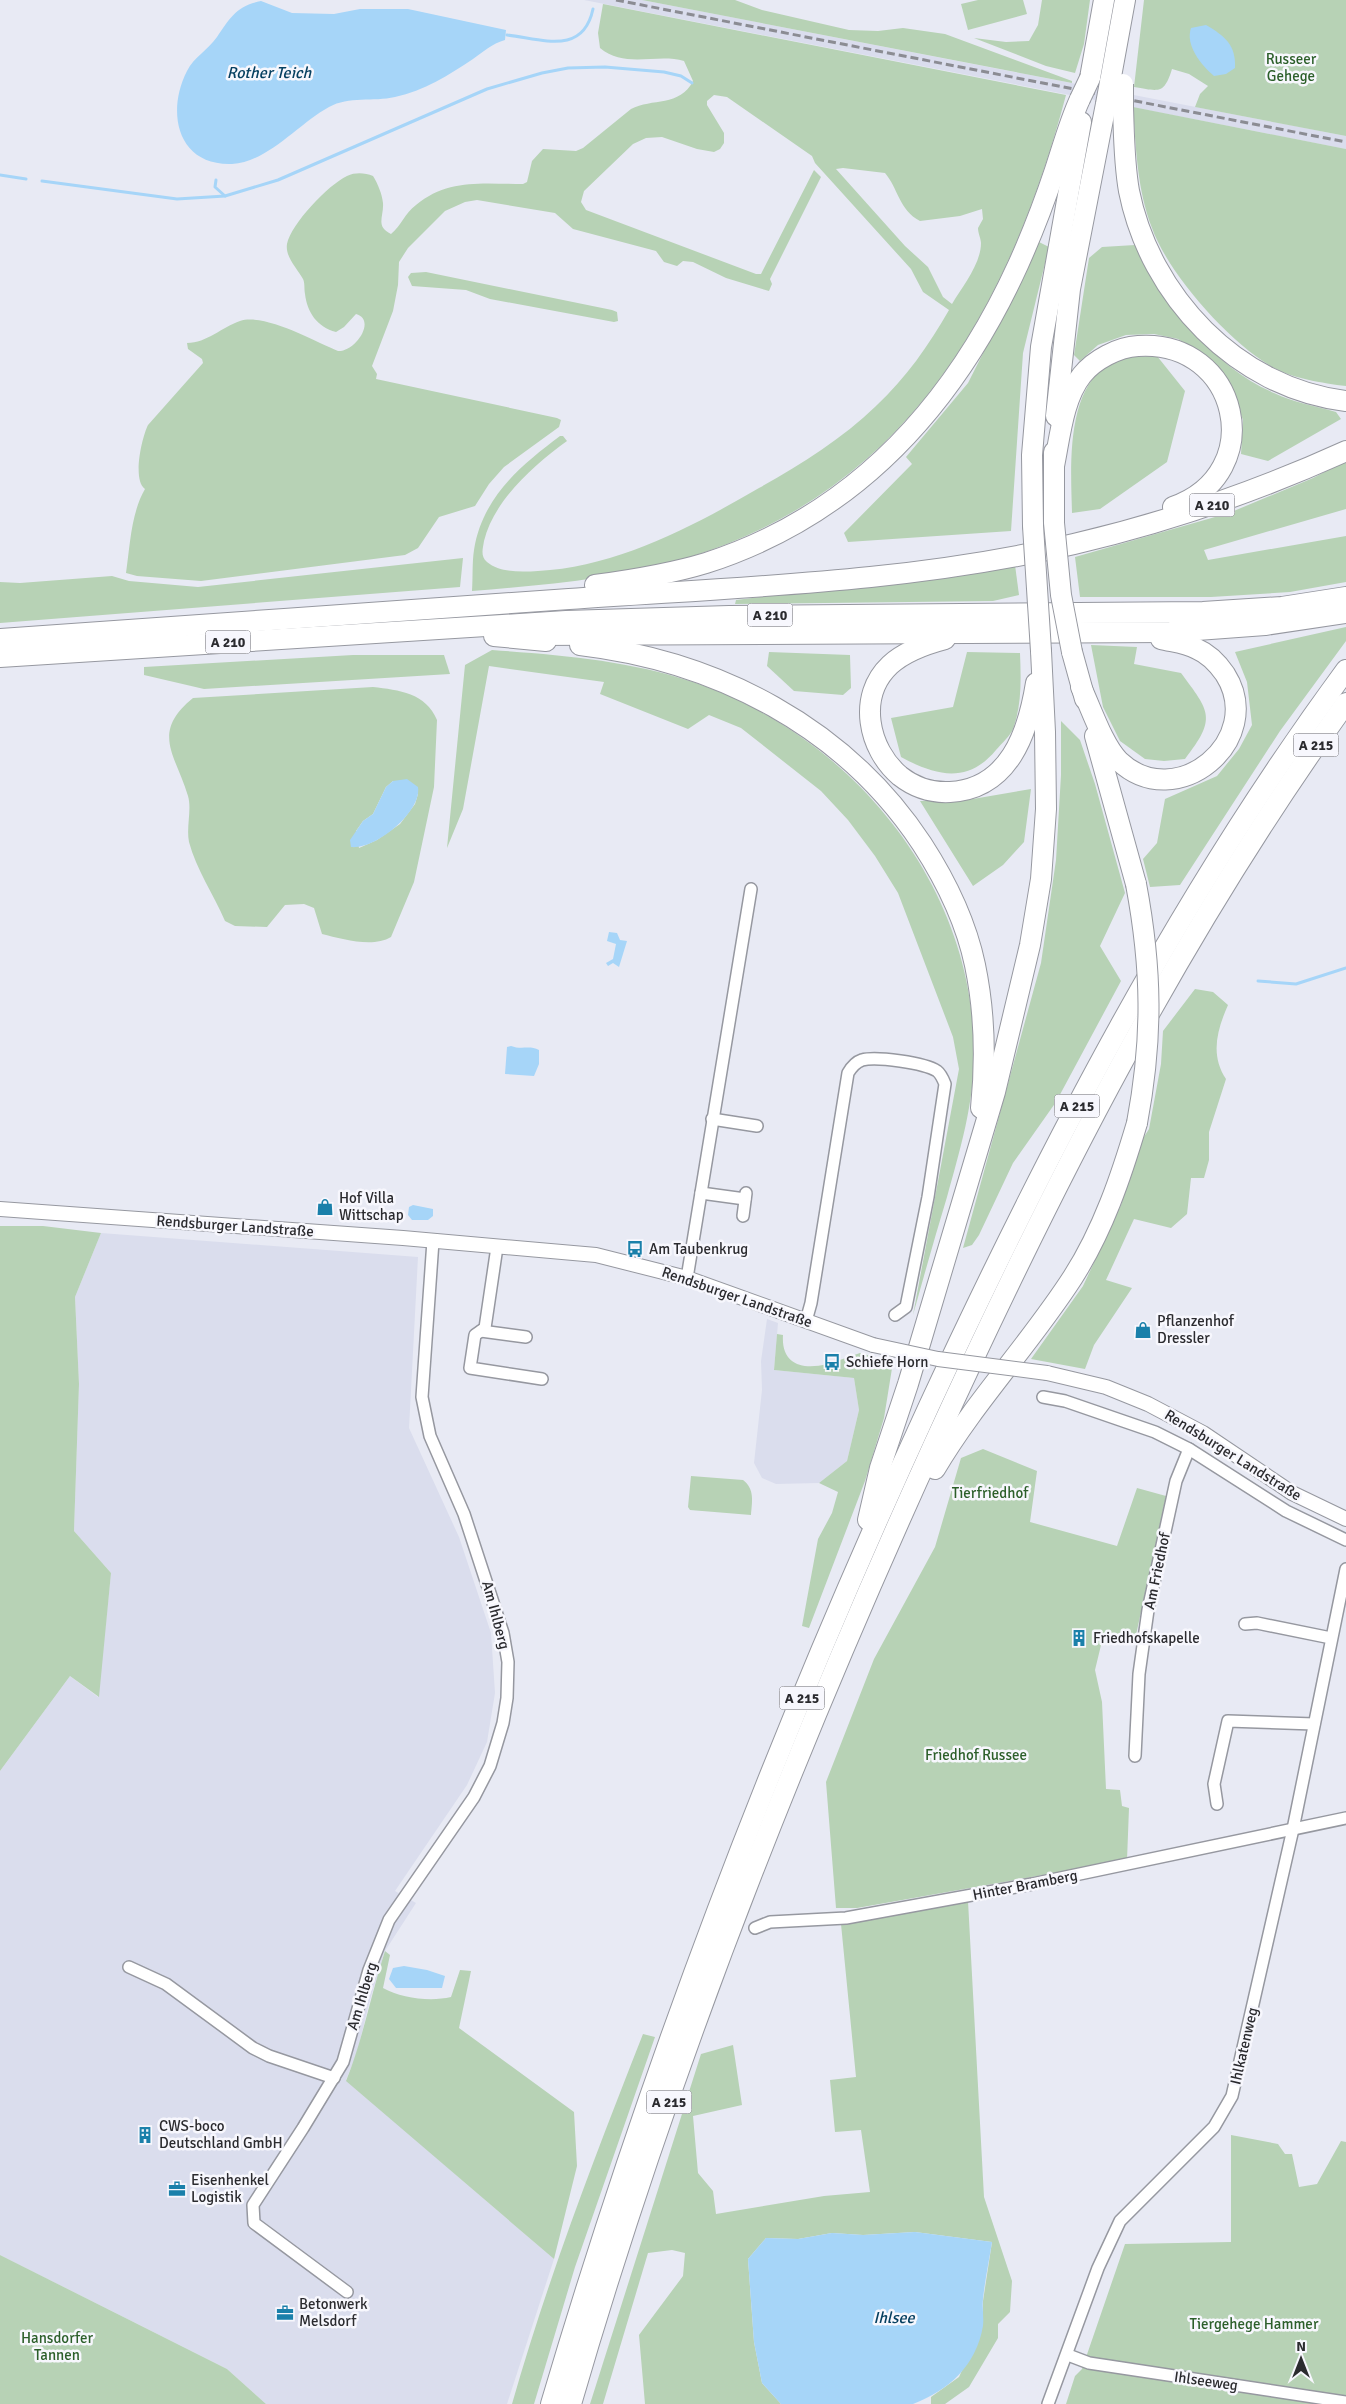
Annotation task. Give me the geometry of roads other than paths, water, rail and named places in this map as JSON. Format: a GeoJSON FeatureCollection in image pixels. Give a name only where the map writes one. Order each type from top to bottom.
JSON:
{"type":"FeatureCollection","features":[{"type":"Feature","properties":{"kind":"highway"},"geometry":{"type":"LineString","coordinates":[[866,1571],[880,1468],[908,1384],[1015,1016],[1041,879],[1047,782],[1033,526],[1032,455],[1041,348],[1050,286],[1083,100],[1090,78],[1104,0]]}},
{"type":"Feature","properties":{"kind":"highway"},"geometry":{"type":"LineString","coordinates":[[866,1571],[952,1441],[1073,1277],[1116,1189],[1136,1124],[1147,1058],[1150,997],[1144,925],[1136,884],[1072,652],[1061,595],[1054,523],[1054,466],[1059,384],[1069,298],[1114,106],[1124,1]]}},
{"type":"Feature","properties":{"kind":"highway"},"geometry":{"type":"LineString","coordinates":[[452,607],[621,581],[705,563],[785,529],[815,512],[869,473],[896,448],[932,408],[984,332],[1018,264],[1050,184],[1069,123],[1083,100]]}},
{"type":"Feature","properties":{"kind":"highway"},"geometry":{"type":"LineString","coordinates":[[1114,106],[1138,222],[1152,256],[1182,305],[1225,350],[1263,376],[1309,394],[1346,400]]}},
{"type":"Feature","properties":{"kind":"highway"},"geometry":{"type":"LineString","coordinates":[[1054,466],[1070,396],[1075,386],[1092,365],[1117,351],[1132,346],[1151,345],[1174,349],[1202,364],[1214,376],[1223,390],[1232,421],[1231,440],[1223,467],[1210,486],[1183,503],[1072,545]]}},
{"type":"Feature","properties":{"kind":"highway","name":"A 210"},"geometry":{"type":"LineString","coordinates":[[0,639],[886,574],[998,559],[1072,545],[1213,504],[1263,487],[1346,450]]}},
{"type":"Feature","properties":{"kind":"highway","name":"A 210"},"geometry":{"type":"LineString","coordinates":[[0,658],[488,624],[729,616],[1203,612],[1282,606],[1346,597]]}},
{"type":"Feature","properties":{"kind":"highway"},"geometry":{"type":"LineString","coordinates":[[338,635],[494,636],[715,633],[1106,634],[1220,629],[1336,615]]}},
{"type":"Feature","properties":{"kind":"highway"},"geometry":{"type":"LineString","coordinates":[[973,634],[930,643],[901,657],[879,678],[874,690],[870,705],[870,722],[878,749],[889,765],[901,777],[916,786],[932,791],[958,792],[984,783],[1005,766],[1019,745],[1025,730],[1041,651]]}},
{"type":"Feature","properties":{"kind":"highway"},"geometry":{"type":"LineString","coordinates":[[1081,687],[1111,750],[1126,767],[1144,776],[1169,779],[1195,773],[1219,754],[1230,735],[1235,712],[1232,690],[1228,679],[1210,657],[1185,644],[1159,639],[1106,634]]}},
{"type":"Feature","properties":{"kind":"highway"},"geometry":{"type":"LineString","coordinates":[[494,636],[621,650],[696,670],[734,686],[794,717],[821,737],[872,781],[912,829],[939,871],[962,922],[975,963],[982,1008],[985,1052],[977,1150]]}},
{"type":"Feature","properties":{"kind":"highway","name":"A 215"},"geometry":{"type":"LineString","coordinates":[[571,2404],[655,2141],[717,1969],[866,1571],[960,1339],[1008,1241],[1134,998],[1188,904],[1261,791],[1346,670]]}},
{"type":"Feature","properties":{"kind":"highway","name":"A 215"},"geometry":{"type":"LineString","coordinates":[[551,2404],[631,2153],[692,1982],[772,1773],[866,1571],[1066,1168],[1127,1052],[1200,923],[1239,860],[1346,703]]}},
{"type":"Feature","properties":{"kind":"street"},"geometry":{"type":"LineString","coordinates":[[687,1278],[751,889]]}},
{"type":"Feature","properties":{"kind":"street"},"geometry":{"type":"LineString","coordinates":[[806,1321],[848,1073],[857,1062],[867,1059],[888,1060],[933,1069],[941,1075],[946,1090],[906,1306],[895,1314]]}},
{"type":"Feature","properties":{"kind":"street"},"geometry":{"type":"LineString","coordinates":[[712,1119],[757,1125]]}},
{"type":"Feature","properties":{"kind":"street"},"geometry":{"type":"LineString","coordinates":[[701,1193],[746,1196],[743,1216]]}},
{"type":"Feature","properties":{"kind":"street","name":"Rendsburger Landstraße"},"geometry":{"type":"LineString","coordinates":[[0,1209],[438,1242],[596,1256],[687,1278],[873,1345],[938,1359],[1048,1374],[1106,1387],[1148,1404],[1203,1433],[1292,1493],[1346,1519]]}},
{"type":"Feature","properties":{"kind":"street","name":"Am Ihlberg"},"geometry":{"type":"LineString","coordinates":[[347,2292],[254,2223],[253,2205],[343,2062],[369,1970],[389,1920],[474,1796],[490,1766],[498,1743],[507,1698],[508,1662],[498,1614],[464,1514],[437,1455],[425,1418],[422,1397],[438,1242]]}},
{"type":"Feature","properties":{"kind":"street"},"geometry":{"type":"LineString","coordinates":[[497,1247],[485,1328],[475,1336],[470,1368],[542,1379]]}},
{"type":"Feature","properties":{"kind":"street"},"geometry":{"type":"LineString","coordinates":[[481,1331],[526,1337]]}},
{"type":"Feature","properties":{"kind":"street","name":"Rendsburger Landstraße"},"geometry":{"type":"LineString","coordinates":[[1044,1397],[1065,1401],[1155,1432],[1189,1449],[1286,1511],[1346,1540]]}},
{"type":"Feature","properties":{"kind":"street","name":"Am Friedhof"},"geometry":{"type":"LineString","coordinates":[[1135,1756],[1139,1674],[1148,1610],[1176,1481],[1189,1449]]}},
{"type":"Feature","properties":{"kind":"street","name":"Ihlkatenweg"},"geometry":{"type":"LineString","coordinates":[[1048,2404],[1068,2355],[1098,2268],[1120,2221],[1214,2127],[1229,2103],[1236,2084],[1293,1829],[1346,1569]]}},
{"type":"Feature","properties":{"kind":"street"},"geometry":{"type":"LineString","coordinates":[[1245,1624],[1257,1623],[1331,1638]]}},
{"type":"Feature","properties":{"kind":"street"},"geometry":{"type":"LineString","coordinates":[[1217,1804],[1214,1784],[1228,1721],[1314,1724]]}},
{"type":"Feature","properties":{"kind":"street","name":"Hinter Bramberg"},"geometry":{"type":"LineString","coordinates":[[756,1928],[770,1922],[846,1918],[1012,1888],[1346,1818]]}},
{"type":"Feature","properties":{"kind":"street"},"geometry":{"type":"LineString","coordinates":[[129,1967],[166,1984],[253,2048],[269,2056],[334,2078]]}},
{"type":"Feature","properties":{"kind":"street","name":"Ihlseeweg"},"geometry":{"type":"LineString","coordinates":[[1068,2355],[1089,2363],[1346,2402]]}},
{"type":"Feature","properties":{"kind":"water","name":"Rother Teich"},"geometry":{"type":"Polygon","coordinates":[[[261,1],[292,13],[334,14],[360,9],[408,9],[506,30],[505,40],[492,45],[473,59],[426,87],[395,97],[345,101],[317,114],[258,157],[232,164],[213,162],[199,156],[188,146],[181,134],[177,103],[181,87],[190,66],[213,42],[234,14],[245,6],[261,1]]]}},
{"type":"Feature","properties":{"kind":"water"},"geometry":{"type":"Polygon","coordinates":[[[1206,25],[1224,37],[1234,53],[1235,68],[1226,74],[1214,76],[1199,60],[1192,48],[1190,41],[1191,28],[1206,25]]]}},
{"type":"Feature","properties":{"kind":"water"},"geometry":{"type":"Polygon","coordinates":[[[407,779],[418,787],[413,807],[405,818],[384,836],[361,846],[351,847],[350,840],[363,821],[373,814],[386,787],[393,781],[407,779]]]}},
{"type":"Feature","properties":{"kind":"water"},"geometry":{"type":"Polygon","coordinates":[[[609,932],[617,933],[620,940],[627,941],[619,967],[613,963],[608,966],[606,963],[613,959],[616,944],[607,941],[609,932]]]}},
{"type":"Feature","properties":{"kind":"water"},"geometry":{"type":"Polygon","coordinates":[[[507,1047],[539,1050],[539,1064],[534,1076],[505,1074],[507,1047]]]}},
{"type":"Feature","properties":{"kind":"water"},"geometry":{"type":"Polygon","coordinates":[[[413,1205],[433,1209],[433,1216],[428,1220],[412,1220],[408,1215],[409,1207],[413,1205]]]}},
{"type":"Feature","properties":{"kind":"water"},"geometry":{"type":"Polygon","coordinates":[[[404,1966],[427,1970],[445,1976],[442,1988],[396,1988],[389,1979],[393,1968],[404,1966]]]}},
{"type":"Feature","properties":{"kind":"water","name":"Ihlsee"},"geometry":{"type":"Polygon","coordinates":[[[915,2232],[992,2242],[983,2299],[983,2326],[974,2353],[967,2365],[959,2375],[938,2392],[913,2404],[781,2404],[762,2383],[754,2342],[748,2259],[766,2238],[798,2239],[832,2233],[863,2235],[915,2232]]]}},
{"type":"Feature","properties":{"kind":"waterway"},"geometry":{"type":"LineString","coordinates":[[507,35],[547,41],[571,39],[588,24],[593,9]]}},
{"type":"Feature","properties":{"kind":"waterway"},"geometry":{"type":"LineString","coordinates":[[42,181],[177,199],[225,196],[278,180],[487,89],[542,73],[568,68],[605,67],[664,72],[681,76],[692,83]]}},
{"type":"Feature","properties":{"kind":"waterway"},"geometry":{"type":"LineString","coordinates":[[0,175],[26,179]]}},
{"type":"Feature","properties":{"kind":"waterway"},"geometry":{"type":"LineString","coordinates":[[216,180],[215,187],[225,196]]}},
{"type":"Feature","properties":{"kind":"waterway"},"geometry":{"type":"LineString","coordinates":[[1258,981],[1296,984],[1346,968]]}},
{"type":"Feature","properties":{"kind":"railway"},"geometry":{"type":"LineString","coordinates":[[616,0],[1346,142]]}},
{"type":"Feature","properties":{"kind":"place","name":"Hof Villa Wittschap"},"geometry":{"type":"Point","coordinates":[325,1207]}},
{"type":"Feature","properties":{"kind":"place","name":"Am Taubenkrug"},"geometry":{"type":"Point","coordinates":[635,1249]}},
{"type":"Feature","properties":{"kind":"place","name":"Pflanzenhof Dressler"},"geometry":{"type":"Point","coordinates":[1143,1330]}},
{"type":"Feature","properties":{"kind":"place","name":"Schiefe Horn"},"geometry":{"type":"Point","coordinates":[832,1362]}},
{"type":"Feature","properties":{"kind":"place","name":"Friedhofskapelle"},"geometry":{"type":"Point","coordinates":[1079,1638]}},
{"type":"Feature","properties":{"kind":"place","name":"CWS-boco Deutschland GmbH"},"geometry":{"type":"Point","coordinates":[145,2135]}},
{"type":"Feature","properties":{"kind":"place","name":"Eisenhenkel Logistik"},"geometry":{"type":"Point","coordinates":[177,2189]}},
{"type":"Feature","properties":{"kind":"place","name":"Betonwerk Melsdorf"},"geometry":{"type":"Point","coordinates":[285,2313]}},
{"type":"Feature","properties":{"kind":"park label","name":"Russeer Gehege"},"geometry":{"type":"Point","coordinates":[1291,68]}},
{"type":"Feature","properties":{"kind":"park label","name":"Tierfriedhof"},"geometry":{"type":"Point","coordinates":[990,1493]}},
{"type":"Feature","properties":{"kind":"park label","name":"Friedhof Russee"},"geometry":{"type":"Point","coordinates":[976,1755]}},
{"type":"Feature","properties":{"kind":"park label","name":"Tiergehege Hammer"},"geometry":{"type":"Point","coordinates":[1254,2324]}},
{"type":"Feature","properties":{"kind":"park label","name":"Hansdorfer Tannen"},"geometry":{"type":"Point","coordinates":[57,2346]}}]}
